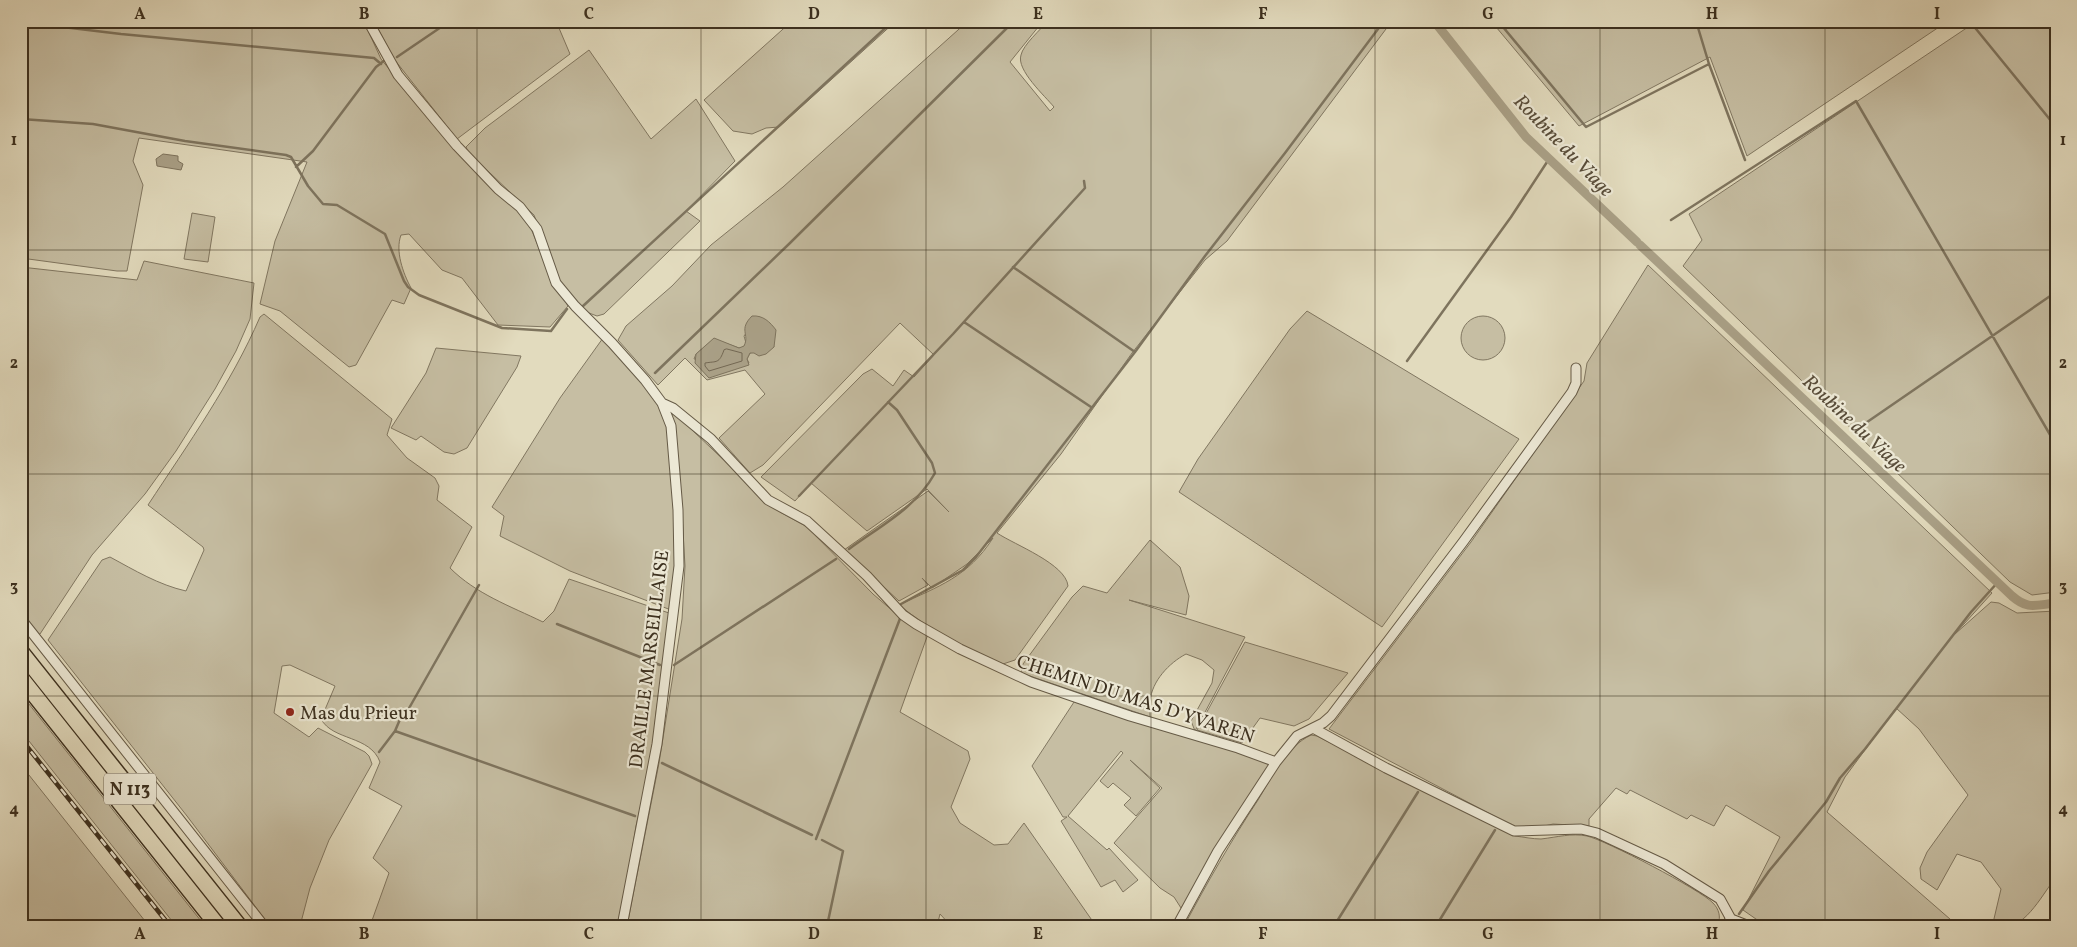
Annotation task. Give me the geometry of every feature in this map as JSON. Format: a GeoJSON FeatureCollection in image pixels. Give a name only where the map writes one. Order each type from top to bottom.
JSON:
{"type":"FeatureCollection","features":[{"type":"Feature","properties":{"kind":"highway","name":"N 113"},"geometry":{"type":"LineString","coordinates":[[21,652],[239,926]]}},
{"type":"Feature","properties":{"kind":"highway","name":"N 113"},"geometry":{"type":"LineString","coordinates":[[21,678],[218,926]]}},
{"type":"Feature","properties":{"kind":"street","name":"DRAILLE MARSEILLAISE"},"geometry":{"type":"LineString","coordinates":[[368,21],[398,75],[457,146],[498,189],[520,207],[537,229],[556,283],[574,306],[612,342],[645,380],[662,403],[671,426],[678,510],[679,566],[657,744],[622,926]]}},
{"type":"Feature","properties":{"kind":"street"},"geometry":{"type":"LineString","coordinates":[[1177,926],[1218,851],[1276,762],[1297,736],[1323,723],[1331,716],[1463,542],[1572,392],[1576,382],[1576,368]]}},
{"type":"Feature","properties":{"kind":"street","name":"CHEMIN DU MAS D'YVAREN"},"geometry":{"type":"LineString","coordinates":[[662,403],[673,408],[711,439],[768,500],[807,522],[867,576],[903,615],[916,624],[960,649],[1031,682],[1130,716],[1238,748],[1276,762]]}},
{"type":"Feature","properties":{"kind":"street"},"geometry":{"type":"LineString","coordinates":[[21,619],[264,926]]}},
{"type":"Feature","properties":{"kind":"street"},"geometry":{"type":"LineString","coordinates":[[1313,728],[1386,768],[1514,831],[1581,829],[1597,833],[1664,864],[1720,899],[1728,922],[1749,926]]}},
{"type":"Feature","properties":{"kind":"shaded area"},"geometry":{"type":"Polygon","coordinates":[[[21,21],[337,21],[365,24],[381,59],[458,154],[513,204],[528,221],[547,268],[568,306],[550,327],[498,325],[462,278],[442,270],[409,234],[401,235],[399,255],[405,276],[411,288],[404,304],[392,300],[356,365],[349,367],[280,311],[260,304],[275,241],[307,162],[139,138],[133,161],[143,185],[127,271],[21,258],[21,21]]]}},
{"type":"Feature","properties":{"kind":"shaded area"},"geometry":{"type":"Polygon","coordinates":[[[374,21],[556,21],[570,54],[457,139],[394,59],[374,21]]]}},
{"type":"Feature","properties":{"kind":"shaded area"},"geometry":{"type":"Polygon","coordinates":[[[792,21],[896,21],[779,127],[766,128],[752,134],[733,131],[704,100],[792,21]]]}},
{"type":"Feature","properties":{"kind":"shaded area"},"geometry":{"type":"Polygon","coordinates":[[[968,21],[1043,21],[1010,62],[1050,111],[1054,107],[1027,75],[1021,61],[1022,51],[1048,21],[1392,21],[1227,241],[1205,260],[1132,353],[1061,454],[997,533],[1059,570],[1068,586],[1015,660],[1003,664],[949,639],[899,605],[952,579],[973,562],[993,538],[967,564],[932,588],[922,578],[928,585],[899,601],[844,550],[928,491],[949,512],[927,489],[867,531],[811,483],[795,501],[761,477],[863,374],[872,369],[893,386],[904,370],[914,377],[934,355],[900,323],[763,465],[750,473],[719,438],[765,394],[745,370],[707,380],[685,358],[658,385],[618,340],[626,326],[672,286],[711,245],[783,187],[968,21]],[[759,316],[744,336],[746,343],[744,347],[739,348],[714,339],[696,354],[694,359],[749,363],[747,359],[750,353],[774,347],[759,316]]]}},
{"type":"Feature","properties":{"kind":"shaded area"},"geometry":{"type":"Polygon","coordinates":[[[1491,21],[1948,21],[1747,156],[1710,57],[1579,126],[1491,21]]]}},
{"type":"Feature","properties":{"kind":"shaded area"},"geometry":{"type":"Polygon","coordinates":[[[1977,21],[2056,21],[2056,592],[2032,595],[2010,582],[1683,266],[1702,240],[1689,214],[1977,21]]]}},
{"type":"Feature","properties":{"kind":"shaded area"},"geometry":{"type":"Polygon","coordinates":[[[589,50],[651,139],[696,99],[735,161],[686,211],[700,221],[604,314],[597,316],[589,313],[576,303],[559,280],[534,215],[468,152],[466,147],[485,128],[589,50]]]}},
{"type":"Feature","properties":{"kind":"shaded area"},"geometry":{"type":"Polygon","coordinates":[[[192,213],[215,217],[208,262],[184,259],[192,213]]]}},
{"type":"Feature","properties":{"kind":"shaded area"},"geometry":{"type":"Polygon","coordinates":[[[144,261],[254,283],[250,319],[236,351],[215,389],[176,451],[145,494],[92,555],[40,634],[37,635],[21,613],[21,267],[137,280],[144,261]]]}},
{"type":"Feature","properties":{"kind":"shaded area"},"geometry":{"type":"Polygon","coordinates":[[[1648,265],[1992,593],[1955,634],[1991,602],[1999,603],[2017,613],[2056,611],[2056,882],[2051,884],[2034,908],[2019,922],[2011,926],[2002,927],[1993,923],[2001,889],[1981,862],[1957,854],[1937,890],[1921,879],[1920,868],[1927,852],[1968,795],[1919,729],[1896,708],[1845,777],[1827,812],[1958,926],[1766,926],[1743,910],[1780,837],[1726,805],[1714,826],[1691,815],[1687,819],[1630,790],[1627,794],[1616,788],[1589,819],[1589,826],[1553,824],[1532,829],[1515,827],[1329,729],[1471,542],[1584,381],[1587,363],[1648,265]]]}},
{"type":"Feature","properties":{"kind":"shaded area"},"geometry":{"type":"Polygon","coordinates":[[[1307,311],[1519,439],[1382,627],[1179,492],[1198,459],[1290,329],[1307,311]]]}},
{"type":"Feature","properties":{"kind":"shaded area"},"geometry":{"type":"Polygon","coordinates":[[[264,314],[392,419],[387,435],[407,458],[435,478],[439,486],[437,500],[472,527],[450,568],[460,577],[494,599],[543,622],[554,611],[569,579],[669,613],[652,757],[636,826],[620,926],[370,926],[389,873],[373,858],[402,806],[369,788],[380,762],[375,753],[360,742],[334,731],[321,719],[335,686],[290,665],[282,666],[274,713],[309,737],[318,728],[365,752],[372,764],[329,840],[310,888],[300,926],[270,926],[187,816],[48,640],[102,560],[110,557],[156,581],[186,591],[204,550],[203,547],[148,505],[222,390],[249,342],[260,317],[264,314]]]}},
{"type":"Feature","properties":{"kind":"shaded area"},"geometry":{"type":"Polygon","coordinates":[[[1487,316],[1499,322],[1504,330],[1504,346],[1499,354],[1491,359],[1479,360],[1467,354],[1462,346],[1461,334],[1467,322],[1475,317],[1487,316]]]}},
{"type":"Feature","properties":{"kind":"shaded area"},"geometry":{"type":"Polygon","coordinates":[[[603,338],[654,395],[667,425],[671,460],[676,558],[671,610],[570,571],[500,536],[504,516],[492,507],[560,398],[603,338]]]}},
{"type":"Feature","properties":{"kind":"shaded area"},"geometry":{"type":"Polygon","coordinates":[[[436,348],[521,356],[517,367],[467,448],[454,454],[444,452],[421,436],[416,440],[391,428],[426,373],[436,348]]]}},
{"type":"Feature","properties":{"kind":"shaded area"},"geometry":{"type":"Polygon","coordinates":[[[674,413],[780,512],[807,527],[873,594],[901,618],[928,634],[900,712],[968,751],[970,759],[951,807],[960,823],[994,845],[1008,844],[1024,823],[1096,926],[951,926],[940,914],[937,926],[627,926],[659,763],[682,619],[685,566],[682,515],[671,414],[674,413]]]}},
{"type":"Feature","properties":{"kind":"shaded area"},"geometry":{"type":"Polygon","coordinates":[[[1150,540],[1180,567],[1189,596],[1186,615],[1129,600],[1245,637],[1195,731],[1191,721],[1212,683],[1214,670],[1202,660],[1186,654],[1173,662],[1162,673],[1154,686],[1151,694],[1150,717],[1021,673],[1023,664],[1072,597],[1083,586],[1107,593],[1150,540]]]}},
{"type":"Feature","properties":{"kind":"shaded area"},"geometry":{"type":"Polygon","coordinates":[[[1245,642],[1348,673],[1309,719],[1294,726],[1260,718],[1242,743],[1197,730],[1245,642]]]}},
{"type":"Feature","properties":{"kind":"shaded area"},"geometry":{"type":"Polygon","coordinates":[[[21,694],[205,926],[176,926],[21,731],[21,694]]]}},
{"type":"Feature","properties":{"kind":"shaded area"},"geometry":{"type":"Polygon","coordinates":[[[1076,699],[1146,724],[1221,746],[1268,763],[1269,766],[1191,895],[1181,908],[1174,897],[1160,888],[1114,843],[1162,788],[1130,760],[1160,788],[1136,816],[1124,805],[1131,798],[1113,783],[1108,788],[1100,781],[1123,753],[1121,751],[1068,816],[1107,850],[1109,848],[1138,880],[1123,892],[1115,880],[1101,887],[1061,821],[1067,817],[1063,817],[1032,766],[1076,699]]]}},
{"type":"Feature","properties":{"kind":"shaded area"},"geometry":{"type":"Polygon","coordinates":[[[1311,735],[1317,736],[1515,836],[1541,839],[1581,835],[1613,846],[1673,877],[1705,897],[1718,910],[1718,924],[1184,926],[1210,878],[1280,763],[1294,747],[1311,735]]]}},
{"type":"Feature","properties":{"kind":"shaded area"},"geometry":{"type":"Polygon","coordinates":[[[21,765],[149,926],[21,926],[21,765]]]}},
{"type":"Feature","properties":{"kind":"water"},"geometry":{"type":"Polygon","coordinates":[[[163,154],[178,156],[178,161],[183,164],[181,170],[157,166],[156,159],[163,154]]]}},
{"type":"Feature","properties":{"kind":"water"},"geometry":{"type":"Polygon","coordinates":[[[752,316],[766,320],[776,330],[774,347],[766,354],[759,356],[750,353],[747,359],[749,365],[709,378],[695,363],[696,354],[714,338],[739,348],[744,346],[746,338],[745,328],[752,316]]]}},
{"type":"Feature","properties":{"kind":"waterway"},"geometry":{"type":"LineString","coordinates":[[397,57],[450,21]]}},
{"type":"Feature","properties":{"kind":"waterway"},"geometry":{"type":"LineString","coordinates":[[583,306],[893,21]]}},
{"type":"Feature","properties":{"kind":"waterway"},"geometry":{"type":"LineString","coordinates":[[655,373],[790,243],[1014,21]]}},
{"type":"Feature","properties":{"kind":"waterway"},"geometry":{"type":"LineString","coordinates":[[901,604],[963,570],[976,557],[1135,352],[1205,256],[1384,21]]}},
{"type":"Feature","properties":{"kind":"waterway","name":"Roubine du Viage"},"geometry":{"type":"LineString","coordinates":[[1434,21],[1526,137],[1637,242]]}},
{"type":"Feature","properties":{"kind":"waterway"},"geometry":{"type":"LineString","coordinates":[[1498,21],[1586,127],[1709,64]]}},
{"type":"Feature","properties":{"kind":"waterway"},"geometry":{"type":"LineString","coordinates":[[1505,29],[1519,21]]}},
{"type":"Feature","properties":{"kind":"waterway"},"geometry":{"type":"LineString","coordinates":[[1696,21],[1709,64],[1745,160]]}},
{"type":"Feature","properties":{"kind":"waterway"},"geometry":{"type":"LineString","coordinates":[[1976,21],[1972,24],[2056,127]]}},
{"type":"Feature","properties":{"kind":"waterway"},"geometry":{"type":"LineString","coordinates":[[21,22],[121,34],[374,58],[381,64]]}},
{"type":"Feature","properties":{"kind":"waterway"},"geometry":{"type":"LineString","coordinates":[[296,167],[313,151],[376,67],[385,60]]}},
{"type":"Feature","properties":{"kind":"waterway"},"geometry":{"type":"LineString","coordinates":[[1671,220],[1856,101],[2056,445]]}},
{"type":"Feature","properties":{"kind":"waterway"},"geometry":{"type":"LineString","coordinates":[[21,119],[93,124],[185,141],[286,155],[291,157],[308,186],[323,204],[337,205],[385,234],[404,281],[408,287],[419,295],[502,328],[551,331],[567,309]]}},
{"type":"Feature","properties":{"kind":"waterway"},"geometry":{"type":"LineString","coordinates":[[1407,361],[1511,217],[1549,159]]}},
{"type":"Feature","properties":{"kind":"waterway"},"geometry":{"type":"LineString","coordinates":[[799,496],[953,334],[1085,188],[1084,181]]}},
{"type":"Feature","properties":{"kind":"waterway","name":"Roubine du Viage"},"geometry":{"type":"LineString","coordinates":[[1640,245],[2012,596],[2032,606],[2056,603]]}},
{"type":"Feature","properties":{"kind":"waterway"},"geometry":{"type":"LineString","coordinates":[[1013,267],[1135,352]]}},
{"type":"Feature","properties":{"kind":"waterway"},"geometry":{"type":"LineString","coordinates":[[1857,429],[2056,292]]}},
{"type":"Feature","properties":{"kind":"waterway"},"geometry":{"type":"LineString","coordinates":[[964,322],[1091,407]]}},
{"type":"Feature","properties":{"kind":"waterway"},"geometry":{"type":"LineString","coordinates":[[849,549],[907,507],[927,486],[935,473],[932,463],[897,410],[888,402]]}},
{"type":"Feature","properties":{"kind":"waterway"},"geometry":{"type":"LineString","coordinates":[[674,665],[836,559]]}},
{"type":"Feature","properties":{"kind":"waterway"},"geometry":{"type":"LineString","coordinates":[[1739,914],[1769,871],[1826,802],[1840,778],[1865,749],[1971,612],[1998,582]]}},
{"type":"Feature","properties":{"kind":"waterway"},"geometry":{"type":"LineString","coordinates":[[379,752],[395,731],[404,710],[408,710],[479,585]]}},
{"type":"Feature","properties":{"kind":"waterway"},"geometry":{"type":"LineString","coordinates":[[816,839],[901,616]]}},
{"type":"Feature","properties":{"kind":"waterway"},"geometry":{"type":"LineString","coordinates":[[557,624],[660,665]]}},
{"type":"Feature","properties":{"kind":"waterway"},"geometry":{"type":"LineString","coordinates":[[395,731],[635,816]]}},
{"type":"Feature","properties":{"kind":"waterway"},"geometry":{"type":"LineString","coordinates":[[662,763],[812,835]]}},
{"type":"Feature","properties":{"kind":"waterway"},"geometry":{"type":"LineString","coordinates":[[1334,926],[1418,792]]}},
{"type":"Feature","properties":{"kind":"waterway"},"geometry":{"type":"LineString","coordinates":[[1436,926],[1495,830]]}},
{"type":"Feature","properties":{"kind":"waterway"},"geometry":{"type":"LineString","coordinates":[[822,840],[843,851],[827,926]]}},
{"type":"Feature","properties":{"kind":"railway"},"geometry":{"type":"LineString","coordinates":[[21,739],[170,926]]}},
{"type":"Feature","properties":{"kind":"place","name":"Mas du Prieur"},"geometry":{"type":"Point","coordinates":[290,712]}}]}
